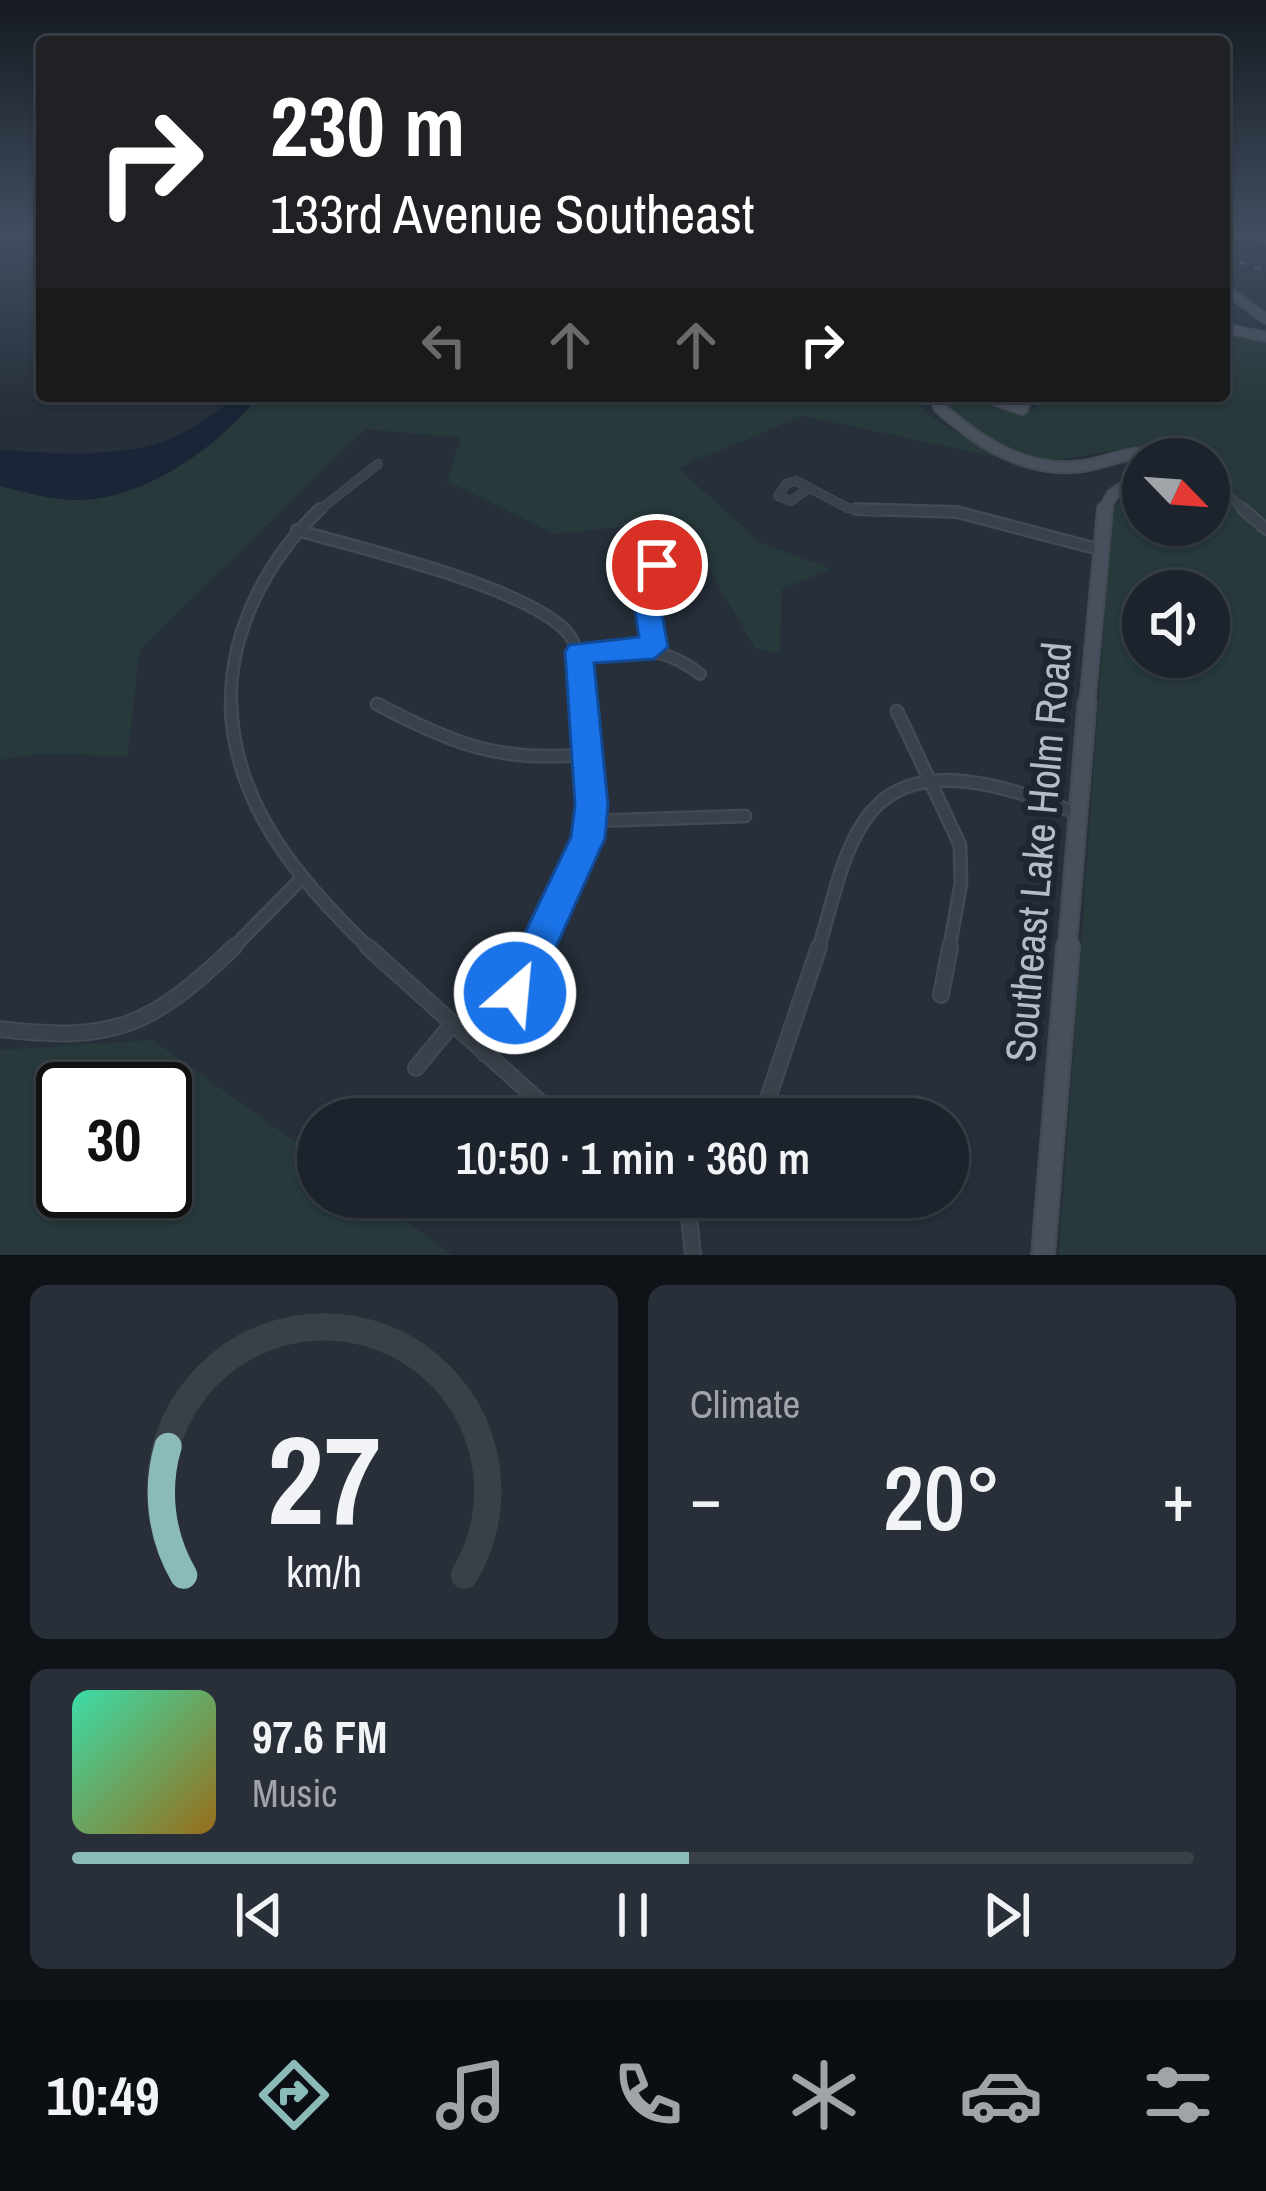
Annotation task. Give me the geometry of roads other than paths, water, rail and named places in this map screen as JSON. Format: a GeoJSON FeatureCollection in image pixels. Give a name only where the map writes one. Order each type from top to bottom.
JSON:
{"type":"FeatureCollection","features":[{"type":"Feature","properties":{"kind":"street"},"geometry":{"type":"LineString","coordinates":[[1232,294],[1266,319]]}},
{"type":"Feature","properties":{"kind":"street"},"geometry":{"type":"LineString","coordinates":[[1230,329],[1266,337]]}},
{"type":"Feature","properties":{"kind":"street"},"geometry":{"type":"LineString","coordinates":[[939,402],[956,422],[1023,462],[1049,468],[1086,466],[1122,457]]}},
{"type":"Feature","properties":{"kind":"street"},"geometry":{"type":"LineString","coordinates":[[378,464],[297,530],[264,578],[235,652],[229,702],[233,745],[250,800],[273,844],[301,878],[536,1098]]}},
{"type":"Feature","properties":{"kind":"street","name":"Southeast Lake Holm Road"},"geometry":{"type":"LineString","coordinates":[[1043,1255],[1098,549],[1106,503],[1122,486]]}},
{"type":"Feature","properties":{"kind":"street"},"geometry":{"type":"LineString","coordinates":[[809,488],[866,512],[957,512],[1098,549]]}},
{"type":"Feature","properties":{"kind":"street"},"geometry":{"type":"LineString","coordinates":[[1230,497],[1266,529]]}},
{"type":"Feature","properties":{"kind":"street"},"geometry":{"type":"LineString","coordinates":[[297,530],[423,566],[531,607],[564,628],[579,652],[590,821],[575,869],[485,1054]]}},
{"type":"Feature","properties":{"kind":"street"},"geometry":{"type":"LineString","coordinates":[[654,647],[646,597],[657,565]]}},
{"type":"Feature","properties":{"kind":"street"},"geometry":{"type":"LineString","coordinates":[[579,652],[654,647],[700,674]]}},
{"type":"Feature","properties":{"kind":"street"},"geometry":{"type":"LineString","coordinates":[[377,704],[443,738],[495,756],[544,761],[587,754]]}},
{"type":"Feature","properties":{"kind":"street"},"geometry":{"type":"LineString","coordinates":[[898,710],[956,829],[962,862],[941,995]]}},
{"type":"Feature","properties":{"kind":"street"},"geometry":{"type":"LineString","coordinates":[[768,1098],[859,831],[872,811],[889,796],[934,782],[998,785],[1077,813]]}},
{"type":"Feature","properties":{"kind":"street"},"geometry":{"type":"LineString","coordinates":[[590,821],[745,815]]}},
{"type":"Feature","properties":{"kind":"street"},"geometry":{"type":"LineString","coordinates":[[0,1029],[91,1035],[143,1020],[177,997],[301,878]]}},
{"type":"Feature","properties":{"kind":"street"},"geometry":{"type":"LineString","coordinates":[[416,1068],[453,1023]]}},
{"type":"Feature","properties":{"kind":"street"},"geometry":{"type":"LineString","coordinates":[[689,1218],[693,1255]]}},
{"type":"Feature","properties":{"kind":"water"},"geometry":{"type":"Polygon","coordinates":[[[230,402],[254,402],[201,452],[126,491],[74,500],[0,486],[0,450],[127,450],[186,431],[230,402]]]}}]}
